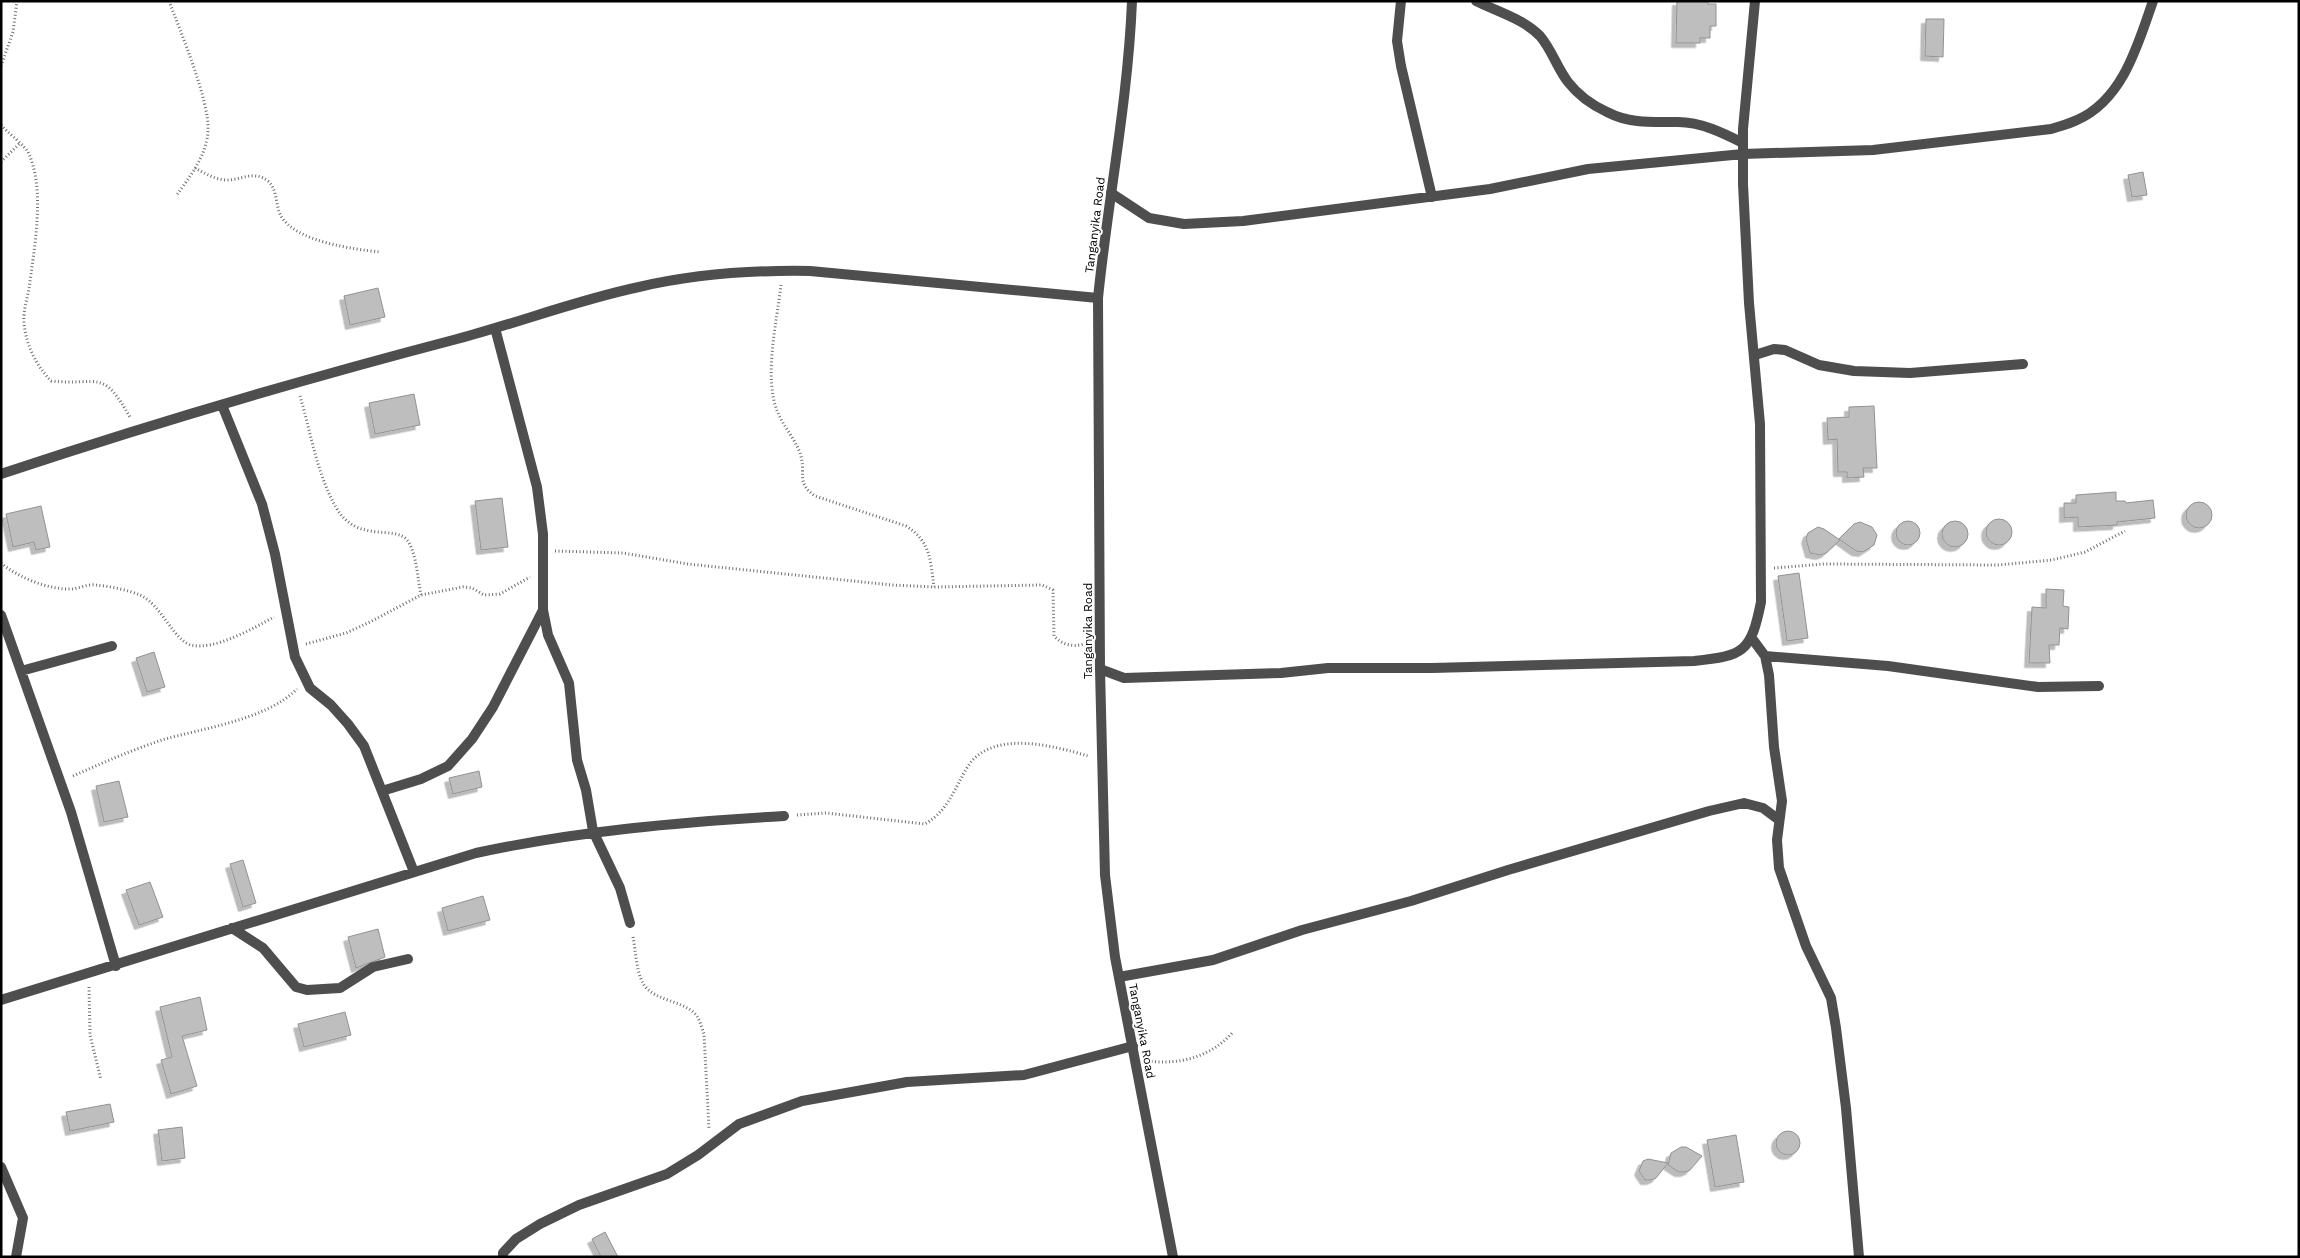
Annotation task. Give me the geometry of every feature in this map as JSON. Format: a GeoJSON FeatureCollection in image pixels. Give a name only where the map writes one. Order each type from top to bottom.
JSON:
{"type":"FeatureCollection","features":[{"type":"Feature","properties":{"kind":"street","name":"Tanganyika Road"},"geometry":{"type":"LineString","coordinates":[[1132,1],[1125,96],[1098,298],[1101,759],[1105,875],[1119,977],[1173,1257]]}},
{"type":"Feature","properties":{"kind":"street"},"geometry":{"type":"LineString","coordinates":[[1401,1],[1397,41],[1401,66],[1432,197]]}},
{"type":"Feature","properties":{"kind":"street"},"geometry":{"type":"LineString","coordinates":[[1476,1],[1521,23],[1540,36],[1567,81],[1588,102],[1608,113],[1632,121],[1678,122],[1696,125],[1722,133],[1743,149]]}},
{"type":"Feature","properties":{"kind":"street"},"geometry":{"type":"LineString","coordinates":[[1100,669],[1124,678],[1281,673],[1328,668],[1432,668],[1694,660],[1728,657],[1744,649],[1756,628],[1761,602],[1760,424],[1744,221],[1743,149],[1755,1]]}},
{"type":"Feature","properties":{"kind":"street"},"geometry":{"type":"LineString","coordinates":[[1111,193],[1149,218],[1184,224],[1243,221],[1341,206],[1490,189],[1588,169],[1743,149],[1873,150],[2051,128],[2078,120],[2092,111],[2108,96],[2127,71],[2153,1]]}},
{"type":"Feature","properties":{"kind":"street"},"geometry":{"type":"LineString","coordinates":[[1,474],[222,405],[639,286],[714,274],[783,270],[835,272],[1098,298]]}},
{"type":"Feature","properties":{"kind":"street"},"geometry":{"type":"LineString","coordinates":[[495,328],[536,487],[544,550],[543,610],[548,635],[569,683],[577,760],[586,790],[594,831],[620,888],[630,923]]}},
{"type":"Feature","properties":{"kind":"street"},"geometry":{"type":"LineString","coordinates":[[1755,356],[1774,349],[1786,350],[1819,365],[1854,371],[1910,373],[2023,364]]}},
{"type":"Feature","properties":{"kind":"street"},"geometry":{"type":"LineString","coordinates":[[222,405],[262,504],[275,554],[293,647],[306,680],[310,688],[331,705],[348,724],[364,746],[414,872]]}},
{"type":"Feature","properties":{"kind":"street"},"geometry":{"type":"LineString","coordinates":[[382,791],[421,779],[448,766],[472,738],[493,708],[543,610]]}},
{"type":"Feature","properties":{"kind":"street"},"geometry":{"type":"LineString","coordinates":[[1,615],[71,812],[116,966]]}},
{"type":"Feature","properties":{"kind":"street"},"geometry":{"type":"LineString","coordinates":[[1751,637],[1765,656],[1782,801],[1777,840],[1780,868],[1806,946],[1831,998],[1846,1108],[1859,1257]]}},
{"type":"Feature","properties":{"kind":"street"},"geometry":{"type":"LineString","coordinates":[[20,671],[112,646]]}},
{"type":"Feature","properties":{"kind":"street"},"geometry":{"type":"LineString","coordinates":[[1765,656],[1888,666],[2038,687],[2098,686]]}},
{"type":"Feature","properties":{"kind":"street"},"geometry":{"type":"LineString","coordinates":[[1119,977],[1213,960],[1302,930],[1411,901],[1508,870],[1709,811],[1744,803],[1763,808],[1779,820]]}},
{"type":"Feature","properties":{"kind":"street"},"geometry":{"type":"LineString","coordinates":[[1,1000],[116,966],[232,928],[476,853],[535,840],[594,831],[784,816]]}},
{"type":"Feature","properties":{"kind":"street"},"geometry":{"type":"LineString","coordinates":[[232,928],[263,948],[296,987],[307,990],[340,988],[373,967],[408,959]]}},
{"type":"Feature","properties":{"kind":"street"},"geometry":{"type":"LineString","coordinates":[[503,1257],[503,1253],[516,1239],[540,1224],[579,1205],[667,1174],[709,1147],[739,1124],[802,1101],[907,1082],[1024,1075],[1133,1046]]}},
{"type":"Feature","properties":{"kind":"street"},"geometry":{"type":"LineString","coordinates":[[1,1167],[23,1218],[16,1257]]}},
{"type":"Feature","properties":{"kind":"path"},"geometry":{"type":"LineString","coordinates":[[1,66],[13,32],[17,1]]}},
{"type":"Feature","properties":{"kind":"path"},"geometry":{"type":"LineString","coordinates":[[169,1],[192,66],[206,116],[208,131],[204,148],[195,168],[176,196]]}},
{"type":"Feature","properties":{"kind":"path"},"geometry":{"type":"LineString","coordinates":[[1,125],[19,144],[27,149],[33,162],[37,184],[34,245],[23,322],[38,366],[50,381],[67,383],[98,381],[109,386],[121,401],[138,431]]}},
{"type":"Feature","properties":{"kind":"path"},"geometry":{"type":"LineString","coordinates":[[1,162],[19,144]]}},
{"type":"Feature","properties":{"kind":"path"},"geometry":{"type":"LineString","coordinates":[[195,168],[211,176],[226,180],[246,176],[256,176],[267,180],[274,188],[278,211],[284,222],[322,241],[351,249],[380,252]]}},
{"type":"Feature","properties":{"kind":"path"},"geometry":{"type":"LineString","coordinates":[[783,270],[773,359],[773,397],[778,413],[799,452],[803,465],[802,481],[804,488],[815,496],[906,526],[919,534],[928,547],[934,586]]}},
{"type":"Feature","properties":{"kind":"path"},"geometry":{"type":"LineString","coordinates":[[297,384],[319,462],[337,509],[358,529],[378,533],[399,534],[408,540],[414,557],[420,595]]}},
{"type":"Feature","properties":{"kind":"path"},"geometry":{"type":"LineString","coordinates":[[1760,568],[1824,564],[1998,565],[2052,560],[2085,552],[2125,531]]}},
{"type":"Feature","properties":{"kind":"path"},"geometry":{"type":"LineString","coordinates":[[544,550],[623,553],[688,564],[849,581],[934,586],[1050,587],[1053,590],[1054,597],[1054,636],[1058,641],[1066,645],[1080,646],[1100,637]]}},
{"type":"Feature","properties":{"kind":"path"},"geometry":{"type":"LineString","coordinates":[[1,564],[34,582],[50,586],[71,589],[94,585],[140,595],[162,613],[182,639],[190,645],[202,646],[229,638],[285,611]]}},
{"type":"Feature","properties":{"kind":"path"},"geometry":{"type":"LineString","coordinates":[[293,647],[346,633],[420,595],[463,587],[472,588],[484,595],[500,594],[543,569]]}},
{"type":"Feature","properties":{"kind":"path"},"geometry":{"type":"LineString","coordinates":[[60,782],[151,744],[269,708],[290,696],[306,680]]}},
{"type":"Feature","properties":{"kind":"path"},"geometry":{"type":"LineString","coordinates":[[784,816],[826,813],[925,824],[938,816],[969,765],[989,749],[1004,745],[1025,744],[1060,748],[1101,759]]}},
{"type":"Feature","properties":{"kind":"path"},"geometry":{"type":"LineString","coordinates":[[630,923],[640,977],[648,990],[696,1016],[701,1025],[704,1034],[710,1106],[709,1147]]}},
{"type":"Feature","properties":{"kind":"path"},"geometry":{"type":"LineString","coordinates":[[88,974],[90,1035],[101,1080]]}},
{"type":"Feature","properties":{"kind":"path"},"geometry":{"type":"LineString","coordinates":[[1135,1059],[1167,1063],[1197,1057],[1222,1044],[1233,1032]]}},
{"type":"Feature","properties":{"kind":"building"},"geometry":{"type":"Polygon","coordinates":[[[1677,1],[1708,1],[1708,4],[1716,4],[1716,26],[1710,26],[1710,38],[1700,38],[1700,43],[1676,43],[1677,1]]]}},
{"type":"Feature","properties":{"kind":"building"},"geometry":{"type":"Polygon","coordinates":[[[1926,19],[1944,19],[1943,57],[1925,56],[1926,19]]]}},
{"type":"Feature","properties":{"kind":"building"},"geometry":{"type":"Polygon","coordinates":[[[2143,172],[2147,195],[2132,197],[2128,175],[2143,172]]]}},
{"type":"Feature","properties":{"kind":"building"},"geometry":{"type":"Polygon","coordinates":[[[378,288],[385,317],[350,325],[344,296],[378,288]]]}},
{"type":"Feature","properties":{"kind":"building"},"geometry":{"type":"Polygon","coordinates":[[[414,394],[420,425],[375,434],[369,403],[414,394]]]}},
{"type":"Feature","properties":{"kind":"building"},"geometry":{"type":"Polygon","coordinates":[[[1874,406],[1877,468],[1863,468],[1864,477],[1847,478],[1847,472],[1838,472],[1837,439],[1828,440],[1827,418],[1849,417],[1849,407],[1874,406]]]}},
{"type":"Feature","properties":{"kind":"building"},"geometry":{"type":"Polygon","coordinates":[[[2116,492],[2116,501],[2125,501],[2126,503],[2153,500],[2155,518],[2117,522],[2117,525],[2078,527],[2078,517],[2064,518],[2064,503],[2076,503],[2076,495],[2116,492]]]}},
{"type":"Feature","properties":{"kind":"building"},"geometry":{"type":"Polygon","coordinates":[[[502,498],[508,547],[481,550],[475,501],[502,498]]]}},
{"type":"Feature","properties":{"kind":"building"},"geometry":{"type":"Polygon","coordinates":[[[2199,502],[2208,506],[2212,515],[2208,524],[2199,528],[2190,524],[2186,515],[2190,506],[2199,502]]]}},
{"type":"Feature","properties":{"kind":"building"},"geometry":{"type":"Polygon","coordinates":[[[41,506],[50,547],[36,550],[34,542],[13,547],[6,514],[41,506]]]}},
{"type":"Feature","properties":{"kind":"building"},"geometry":{"type":"Polygon","coordinates":[[[1999,519],[2008,523],[2012,532],[2008,541],[1999,545],[1990,541],[1986,532],[1990,523],[1999,519]]]}},
{"type":"Feature","properties":{"kind":"building"},"geometry":{"type":"Polygon","coordinates":[[[1908,521],[1913,522],[1919,528],[1919,538],[1913,544],[1908,545],[1903,544],[1897,538],[1896,533],[1897,528],[1903,522],[1908,521]]]}},
{"type":"Feature","properties":{"kind":"building"},"geometry":{"type":"Polygon","coordinates":[[[1955,521],[1964,525],[1968,534],[1964,543],[1955,547],[1946,543],[1942,534],[1946,525],[1955,521]]]}},
{"type":"Feature","properties":{"kind":"building"},"geometry":{"type":"Polygon","coordinates":[[[1860,522],[1872,527],[1877,535],[1874,545],[1863,552],[1856,551],[1839,539],[1854,524],[1860,522]]]}},
{"type":"Feature","properties":{"kind":"building"},"geometry":{"type":"Polygon","coordinates":[[[1818,527],[1840,540],[1826,553],[1820,555],[1810,553],[1806,539],[1808,533],[1818,527]]]}},
{"type":"Feature","properties":{"kind":"building"},"geometry":{"type":"Polygon","coordinates":[[[1799,573],[1808,638],[1787,641],[1778,576],[1799,573]]]}},
{"type":"Feature","properties":{"kind":"building"},"geometry":{"type":"Polygon","coordinates":[[[2046,589],[2064,590],[2063,606],[2069,607],[2068,629],[2060,628],[2059,645],[2049,645],[2050,663],[2029,663],[2032,607],[2046,608],[2046,589]]]}},
{"type":"Feature","properties":{"kind":"building"},"geometry":{"type":"Polygon","coordinates":[[[154,652],[165,687],[147,692],[136,658],[154,652]]]}},
{"type":"Feature","properties":{"kind":"building"},"geometry":{"type":"Polygon","coordinates":[[[479,771],[482,787],[453,794],[449,778],[479,771]]]}},
{"type":"Feature","properties":{"kind":"building"},"geometry":{"type":"Polygon","coordinates":[[[119,781],[128,817],[104,822],[96,786],[119,781]]]}},
{"type":"Feature","properties":{"kind":"building"},"geometry":{"type":"Polygon","coordinates":[[[243,860],[256,903],[243,907],[230,864],[243,860]]]}},
{"type":"Feature","properties":{"kind":"building"},"geometry":{"type":"Polygon","coordinates":[[[150,882],[163,917],[139,925],[126,890],[150,882]]]}},
{"type":"Feature","properties":{"kind":"building"},"geometry":{"type":"Polygon","coordinates":[[[483,896],[490,920],[448,931],[442,908],[483,896]]]}},
{"type":"Feature","properties":{"kind":"building"},"geometry":{"type":"Polygon","coordinates":[[[378,929],[385,957],[356,968],[348,937],[378,929]]]}},
{"type":"Feature","properties":{"kind":"building"},"geometry":{"type":"Polygon","coordinates":[[[200,997],[207,1030],[182,1036],[197,1086],[171,1094],[161,1060],[172,1057],[160,1007],[200,997]]]}},
{"type":"Feature","properties":{"kind":"building"},"geometry":{"type":"Polygon","coordinates":[[[345,1012],[351,1035],[304,1047],[298,1024],[345,1012]]]}},
{"type":"Feature","properties":{"kind":"building"},"geometry":{"type":"Polygon","coordinates":[[[110,1104],[114,1122],[70,1131],[66,1112],[110,1104]]]}},
{"type":"Feature","properties":{"kind":"building"},"geometry":{"type":"Polygon","coordinates":[[[182,1127],[185,1158],[162,1161],[158,1130],[182,1127]]]}},
{"type":"Feature","properties":{"kind":"building"},"geometry":{"type":"Polygon","coordinates":[[[1788,1131],[1797,1134],[1800,1143],[1797,1152],[1788,1155],[1779,1152],[1776,1143],[1779,1134],[1788,1131]]]}},
{"type":"Feature","properties":{"kind":"building"},"geometry":{"type":"Polygon","coordinates":[[[1736,1135],[1744,1182],[1715,1187],[1707,1140],[1736,1135]]]}},
{"type":"Feature","properties":{"kind":"building"},"geometry":{"type":"Polygon","coordinates":[[[1681,1147],[1686,1147],[1702,1156],[1690,1170],[1685,1172],[1679,1172],[1668,1165],[1671,1153],[1681,1147]]]}},
{"type":"Feature","properties":{"kind":"building"},"geometry":{"type":"Polygon","coordinates":[[[1648,1159],[1668,1163],[1656,1178],[1645,1180],[1639,1171],[1643,1161],[1648,1159]]]}},
{"type":"Feature","properties":{"kind":"building"},"geometry":{"type":"Polygon","coordinates":[[[605,1232],[618,1257],[601,1257],[592,1239],[605,1232]]]}}]}
